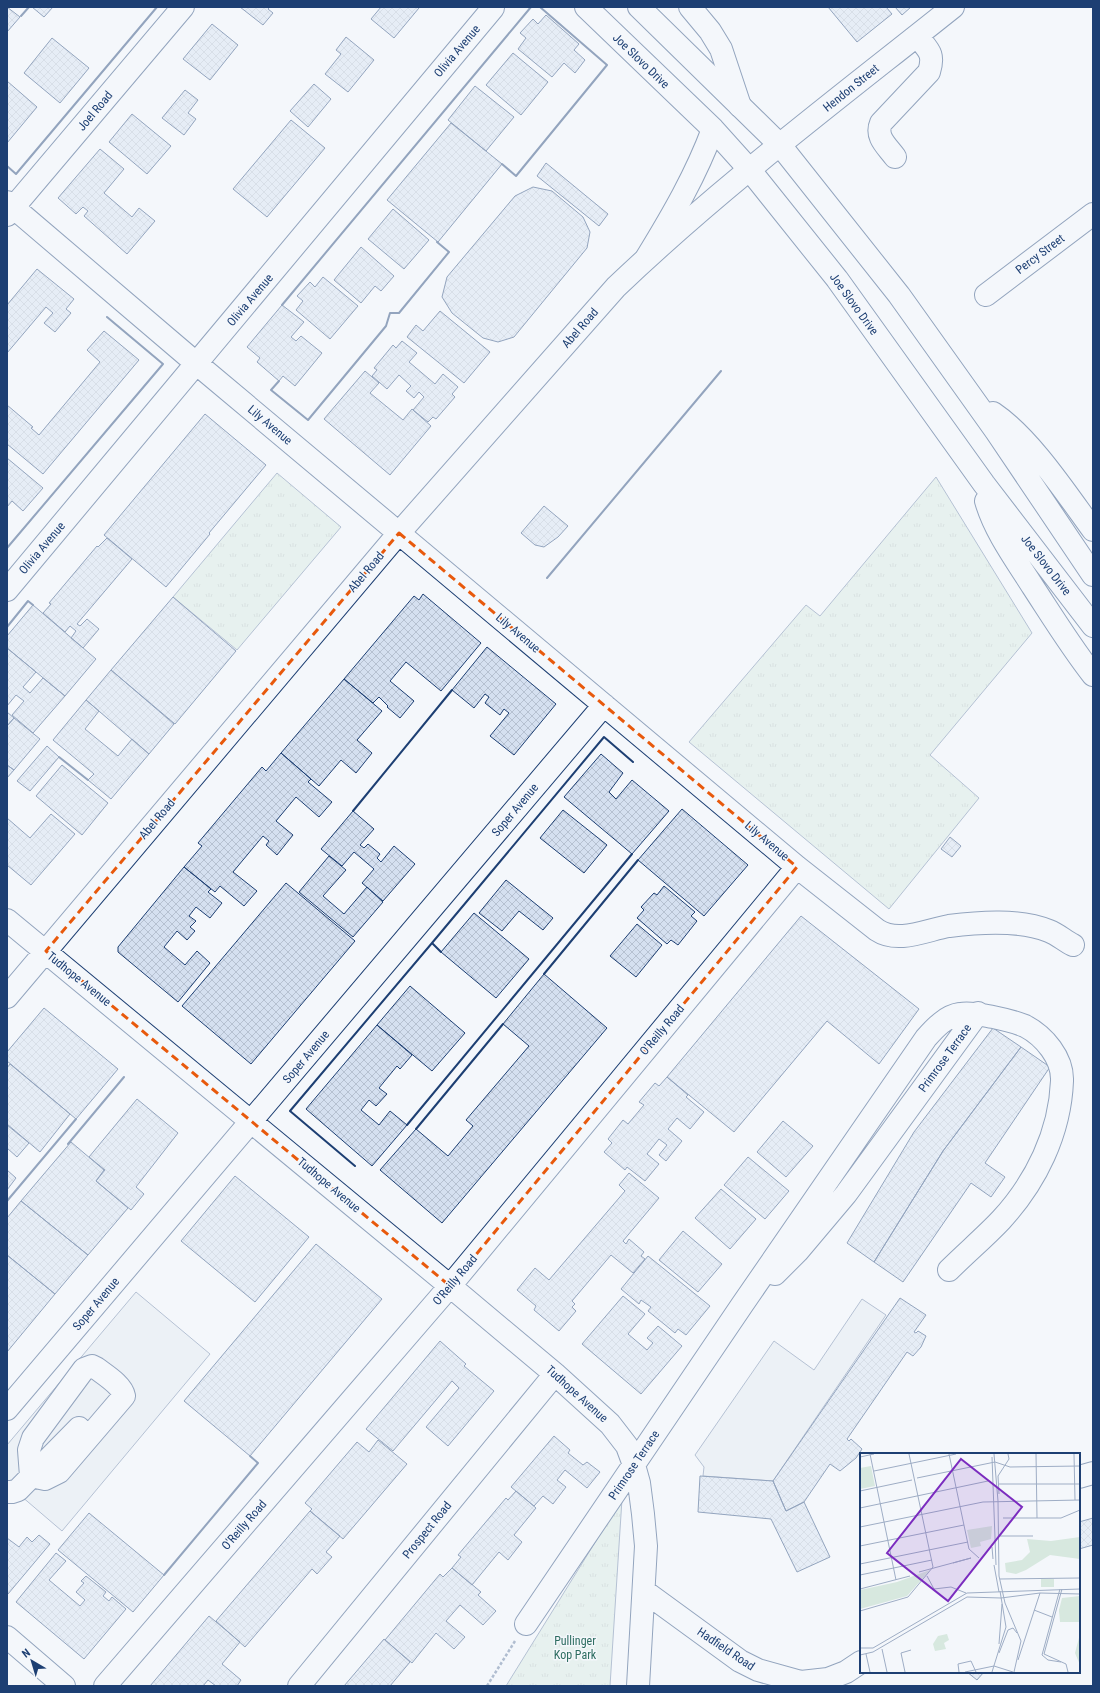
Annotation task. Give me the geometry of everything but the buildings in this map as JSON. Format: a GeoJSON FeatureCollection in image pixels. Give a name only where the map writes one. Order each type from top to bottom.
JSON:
{"type":"FeatureCollection","features":[{"type":"Feature","properties":{"kind":"street","name":"Joel Road"},"geometry":{"type":"LineString","coordinates":[[9,208],[183,7]]}},
{"type":"Feature","properties":{"kind":"street","name":"Joe Slovo Drive"},"geometry":{"type":"LineString","coordinates":[[586,7],[712,129],[750,169],[837,279],[984,484],[1093,626]]}},
{"type":"Feature","properties":{"kind":"street"},"geometry":{"type":"LineString","coordinates":[[639,7],[780,145],[899,295],[972,398],[1093,575]]}},
{"type":"Feature","properties":{"kind":"street"},"geometry":{"type":"LineString","coordinates":[[690,7],[710,31],[721,48],[740,106]]}},
{"type":"Feature","properties":{"kind":"street","name":"Hendon Street"},"geometry":{"type":"LineString","coordinates":[[750,169],[953,7]]}},
{"type":"Feature","properties":{"kind":"street","name":"Olivia Avenue"},"geometry":{"type":"LineString","coordinates":[[7,590],[493,8]]}},
{"type":"Feature","properties":{"kind":"street"},"geometry":{"type":"LineString","coordinates":[[895,157],[879,136],[878,130],[881,123],[929,72],[932,62],[930,53],[917,36]]}},
{"type":"Feature","properties":{"kind":"street"},"geometry":{"type":"LineString","coordinates":[[647,258],[690,182],[712,129]]}},
{"type":"Feature","properties":{"kind":"street","name":"Abel Road"},"geometry":{"type":"LineString","coordinates":[[7,997],[399,533],[616,287],[647,258],[750,169]]}},
{"type":"Feature","properties":{"kind":"street","name":"Lily Avenue"},"geometry":{"type":"LineString","coordinates":[[9,208],[797,867],[877,930],[887,936],[901,936],[949,926],[1014,924],[1050,931],[1073,946]]}},
{"type":"Feature","properties":{"kind":"street","name":"Percy Street"},"geometry":{"type":"LineString","coordinates":[[986,295],[1093,214]]}},
{"type":"Feature","properties":{"kind":"street"},"geometry":{"type":"LineString","coordinates":[[972,398],[998,416],[1021,438],[1092,525]]}},
{"type":"Feature","properties":{"kind":"street"},"geometry":{"type":"LineString","coordinates":[[984,484],[986,502],[1002,536],[1045,605],[1093,675]]}},
{"type":"Feature","properties":{"kind":"street","name":"Soper Avenue"},"geometry":{"type":"LineString","coordinates":[[7,1409],[604,705]]}},
{"type":"Feature","properties":{"kind":"street","name":"O'Reilly Road"},"geometry":{"type":"LineString","coordinates":[[105,1686],[450,1286],[797,867]]}},
{"type":"Feature","properties":{"kind":"street","name":"Tudhope Avenue"},"geometry":{"type":"LineString","coordinates":[[7,920],[252,1121],[555,1374],[610,1424],[627,1446],[634,1465]]}},
{"type":"Feature","properties":{"kind":"street","name":"Primrose Terrace"},"geometry":{"type":"LineString","coordinates":[[526,1624],[742,1305],[926,1038],[947,1019],[959,1014],[978,1014],[1024,1026],[1036,1033],[1056,1056],[1060,1065],[1062,1080],[1057,1118],[1045,1153],[1031,1183],[1001,1220],[949,1270]]}},
{"type":"Feature","properties":{"kind":"street"},"geometry":{"type":"LineString","coordinates":[[92,1366],[96,1368],[124,1391],[124,1396],[59,1472],[45,1479],[31,1476],[29,1450],[32,1438],[84,1370],[92,1366]]}},
{"type":"Feature","properties":{"kind":"street","name":"Prospect Road"},"geometry":{"type":"LineString","coordinates":[[299,1686],[555,1374]]}},
{"type":"Feature","properties":{"kind":"street"},"geometry":{"type":"LineString","coordinates":[[7,1492],[18,1490],[79,1428]]}},
{"type":"Feature","properties":{"kind":"street"},"geometry":{"type":"LineString","coordinates":[[634,1465],[639,1483],[646,1546],[638,1686]]}},
{"type":"Feature","properties":{"kind":"street"},"geometry":{"type":"LineString","coordinates":[[1080,1477],[1093,1473]]}},
{"type":"Feature","properties":{"kind":"street","name":"Hadfield Road"},"geometry":{"type":"LineString","coordinates":[[644,1591],[740,1661],[758,1670],[801,1682],[828,1679],[846,1672],[860,1663]]}},
{"type":"Feature","properties":{"kind":"street"},"geometry":{"type":"LineString","coordinates":[[7,1637],[64,1686]]}},
{"type":"Feature","properties":{"kind":"path"},"geometry":{"type":"LineString","coordinates":[[487,1686],[526,1624]]}},
{"type":"Feature","properties":{"kind":"highlighted area"},"geometry":{"type":"Polygon","coordinates":[[[399,533],[797,867],[450,1286],[46,951],[399,533]]]}},
{"type":"Feature","properties":{"kind":"green space"},"geometry":{"type":"Polygon","coordinates":[[[277,473],[341,527],[237,650],[173,597],[277,473]]]}},
{"type":"Feature","properties":{"kind":"green space"},"geometry":{"type":"Polygon","coordinates":[[[936,477],[1032,633],[930,755],[979,798],[889,909],[689,742],[806,605],[820,616],[936,477]]]}},
{"type":"Feature","properties":{"kind":"green space","name":"Pullinger Kop Park"},"geometry":{"type":"Polygon","coordinates":[[[622,1499],[610,1686],[506,1686],[622,1499]]]}},
{"type":"Feature","properties":{"kind":"shaded area"},"geometry":{"type":"Polygon","coordinates":[[[136,1292],[210,1354],[62,1531],[7,1484],[7,1445],[136,1292]]]}},
{"type":"Feature","properties":{"kind":"shaded area"},"geometry":{"type":"Polygon","coordinates":[[[862,1299],[886,1315],[773,1481],[703,1476],[704,1467],[695,1455],[774,1341],[814,1370],[862,1299]]]}},
{"type":"Feature","properties":{"kind":"wall"},"geometry":{"type":"LineString","coordinates":[[21,16],[29,7]]}},
{"type":"Feature","properties":{"kind":"wall"},"geometry":{"type":"LineString","coordinates":[[7,166],[16,174],[157,7]]}},
{"type":"Feature","properties":{"kind":"wall"},"geometry":{"type":"LineString","coordinates":[[282,305],[531,7]]}},
{"type":"Feature","properties":{"kind":"wall"},"geometry":{"type":"LineString","coordinates":[[502,164],[516,176],[607,65],[540,7]]}},
{"type":"Feature","properties":{"kind":"wall"},"geometry":{"type":"LineString","coordinates":[[279,381],[271,390],[308,420],[386,326],[390,313],[399,313],[449,252],[437,242]]}},
{"type":"Feature","properties":{"kind":"wall"},"geometry":{"type":"LineString","coordinates":[[7,548],[163,364],[107,317]]}},
{"type":"Feature","properties":{"kind":"wall"},"geometry":{"type":"LineString","coordinates":[[547,578],[721,371]]}},
{"type":"Feature","properties":{"kind":"wall"},"geometry":{"type":"LineString","coordinates":[[7,627],[28,601],[33,605]]}},
{"type":"Feature","properties":{"kind":"wall"},"geometry":{"type":"LineString","coordinates":[[353,811],[452,690]]}},
{"type":"Feature","properties":{"kind":"wall"},"geometry":{"type":"LineString","coordinates":[[432,943],[604,737],[633,762]]}},
{"type":"Feature","properties":{"kind":"wall"},"geometry":{"type":"LineString","coordinates":[[59,757],[88,780]]}},
{"type":"Feature","properties":{"kind":"wall"},"geometry":{"type":"LineString","coordinates":[[407,1125],[632,854]]}},
{"type":"Feature","properties":{"kind":"wall"},"geometry":{"type":"LineString","coordinates":[[544,974],[638,860]]}},
{"type":"Feature","properties":{"kind":"wall"},"geometry":{"type":"LineString","coordinates":[[355,1166],[290,1111],[432,943],[441,952]]}},
{"type":"Feature","properties":{"kind":"wall"},"geometry":{"type":"LineString","coordinates":[[416,1129],[503,1024]]}},
{"type":"Feature","properties":{"kind":"wall"},"geometry":{"type":"LineString","coordinates":[[68,1144],[124,1077]]}},
{"type":"Feature","properties":{"kind":"wall"},"geometry":{"type":"LineString","coordinates":[[7,1201],[76,1119]]}},
{"type":"Feature","properties":{"kind":"wall"},"geometry":{"type":"LineString","coordinates":[[164,1575],[258,1463],[250,1456]]}}]}
